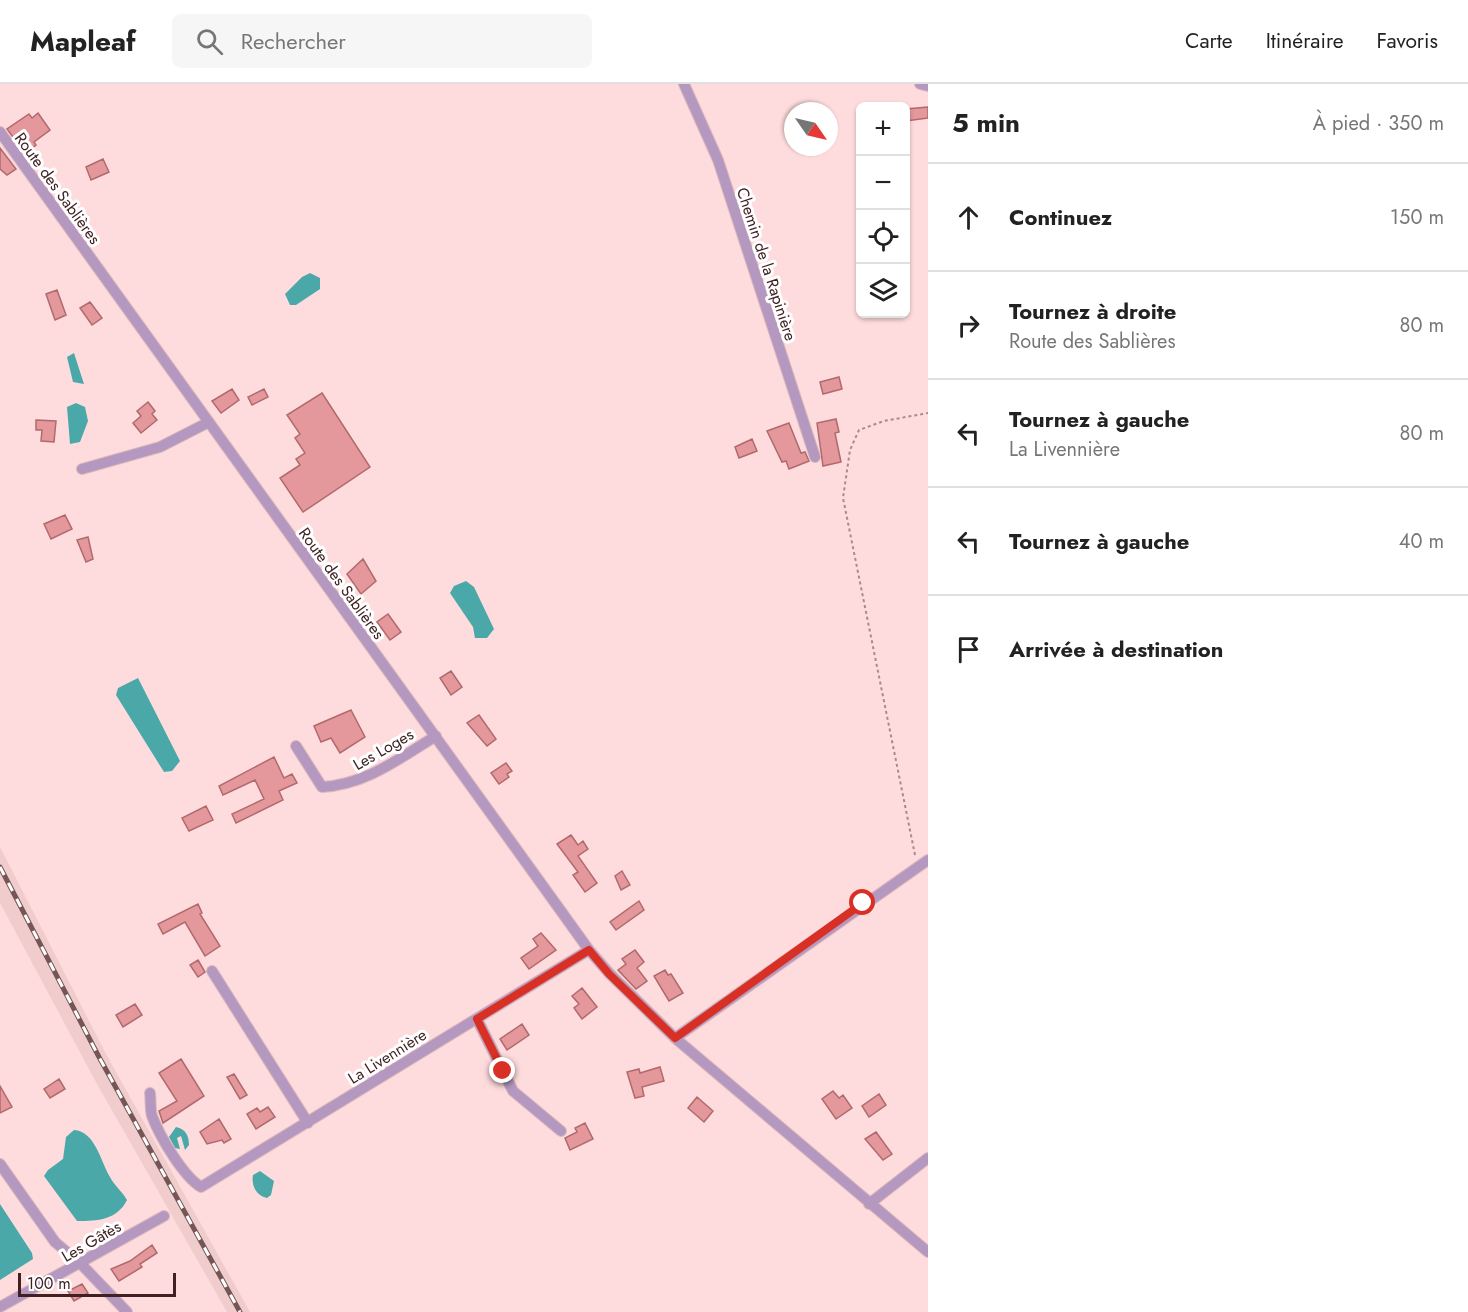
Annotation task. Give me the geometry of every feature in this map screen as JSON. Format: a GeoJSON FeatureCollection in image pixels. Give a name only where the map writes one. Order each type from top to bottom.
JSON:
{"type":"FeatureCollection","features":[{"type":"Feature","properties":{"kind":"street","name":"Chemin de la Rapinière"},"geometry":{"type":"LineString","coordinates":[[684,84],[718,160],[814,457]]}},
{"type":"Feature","properties":{"kind":"street"},"geometry":{"type":"LineString","coordinates":[[920,84],[928,86]]}},
{"type":"Feature","properties":{"kind":"street","name":"Route des Sablières"},"geometry":{"type":"LineString","coordinates":[[0,132],[589,950],[609,974],[675,1038],[928,1252]]}},
{"type":"Feature","properties":{"kind":"street"},"geometry":{"type":"LineString","coordinates":[[82,469],[160,447],[209,422]]}},
{"type":"Feature","properties":{"kind":"street","name":"Les Loges"},"geometry":{"type":"LineString","coordinates":[[296,746],[322,787],[346,786],[365,778],[436,736]]}},
{"type":"Feature","properties":{"kind":"street"},"geometry":{"type":"LineString","coordinates":[[675,1038],[928,860]]}},
{"type":"Feature","properties":{"kind":"street","name":"La Livennière"},"geometry":{"type":"LineString","coordinates":[[150,1093],[152,1115],[175,1158],[192,1182],[201,1187],[589,950]]}},
{"type":"Feature","properties":{"kind":"street"},"geometry":{"type":"LineString","coordinates":[[212,971],[308,1123]]}},
{"type":"Feature","properties":{"kind":"street"},"geometry":{"type":"LineString","coordinates":[[477,1019],[513,1091],[561,1131]]}},
{"type":"Feature","properties":{"kind":"street"},"geometry":{"type":"LineString","coordinates":[[869,1204],[928,1158]]}},
{"type":"Feature","properties":{"kind":"street"},"geometry":{"type":"LineString","coordinates":[[0,1164],[55,1242],[81,1264],[127,1312]]}},
{"type":"Feature","properties":{"kind":"street","name":"Les Gâtès"},"geometry":{"type":"LineString","coordinates":[[0,1307],[164,1216]]}},
{"type":"Feature","properties":{"kind":"path"},"geometry":{"type":"LineString","coordinates":[[918,867],[843,498],[850,450],[859,429],[884,421],[928,413]]}},
{"type":"Feature","properties":{"kind":"shaded area"},"geometry":{"type":"Polygon","coordinates":[[[0,847],[106,1054],[250,1312],[227,1312],[97,1084],[0,903],[0,847]]]}},
{"type":"Feature","properties":{"kind":"water"},"geometry":{"type":"Polygon","coordinates":[[[310,273],[320,278],[320,289],[296,305],[290,305],[285,294],[302,277],[310,273]]]}},
{"type":"Feature","properties":{"kind":"water"},"geometry":{"type":"Polygon","coordinates":[[[74,353],[84,384],[73,382],[67,357],[74,353]]]}},
{"type":"Feature","properties":{"kind":"water"},"geometry":{"type":"Polygon","coordinates":[[[76,403],[85,407],[88,421],[80,442],[70,444],[67,407],[76,403]]]}},
{"type":"Feature","properties":{"kind":"water"},"geometry":{"type":"Polygon","coordinates":[[[466,581],[474,587],[494,629],[487,638],[475,638],[473,627],[450,593],[454,586],[466,581]]]}},
{"type":"Feature","properties":{"kind":"water"},"geometry":{"type":"Polygon","coordinates":[[[138,678],[180,761],[172,771],[164,772],[116,695],[118,688],[138,678]]]}},
{"type":"Feature","properties":{"kind":"water"},"geometry":{"type":"Polygon","coordinates":[[[176,1127],[185,1131],[188,1136],[189,1145],[185,1150],[181,1136],[177,1138],[180,1149],[175,1148],[169,1137],[176,1127]]]}},
{"type":"Feature","properties":{"kind":"water"},"geometry":{"type":"Polygon","coordinates":[[[74,1130],[81,1132],[92,1141],[112,1180],[127,1200],[118,1212],[106,1218],[77,1221],[44,1176],[48,1170],[63,1159],[66,1137],[74,1130]]]}},
{"type":"Feature","properties":{"kind":"water"},"geometry":{"type":"Polygon","coordinates":[[[260,1171],[274,1181],[271,1195],[267,1198],[260,1195],[254,1186],[253,1175],[260,1171]]]}},
{"type":"Feature","properties":{"kind":"water"},"geometry":{"type":"Polygon","coordinates":[[[0,1204],[32,1253],[33,1259],[0,1280],[0,1204]]]}},
{"type":"Feature","properties":{"kind":"building"},"geometry":{"type":"Polygon","coordinates":[[[928,107],[928,118],[910,120],[910,109],[928,107]]]}},
{"type":"Feature","properties":{"kind":"building"},"geometry":{"type":"Polygon","coordinates":[[[38,113],[50,130],[34,142],[36,145],[25,154],[7,129],[29,114],[32,118],[38,113]]]}},
{"type":"Feature","properties":{"kind":"building"},"geometry":{"type":"Polygon","coordinates":[[[0,148],[16,169],[7,175],[0,169],[0,148]]]}},
{"type":"Feature","properties":{"kind":"building"},"geometry":{"type":"Polygon","coordinates":[[[103,159],[109,172],[91,180],[86,167],[103,159]]]}},
{"type":"Feature","properties":{"kind":"building"},"geometry":{"type":"Polygon","coordinates":[[[57,290],[66,315],[55,320],[46,294],[57,290]]]}},
{"type":"Feature","properties":{"kind":"building"},"geometry":{"type":"Polygon","coordinates":[[[90,302],[102,318],[92,325],[80,308],[90,302]]]}},
{"type":"Feature","properties":{"kind":"building"},"geometry":{"type":"Polygon","coordinates":[[[839,377],[842,389],[823,394],[820,382],[839,377]]]}},
{"type":"Feature","properties":{"kind":"building"},"geometry":{"type":"Polygon","coordinates":[[[232,389],[239,400],[221,413],[212,401],[232,389]]]}},
{"type":"Feature","properties":{"kind":"building"},"geometry":{"type":"Polygon","coordinates":[[[264,389],[268,397],[252,405],[248,397],[264,389]]]}},
{"type":"Feature","properties":{"kind":"building"},"geometry":{"type":"Polygon","coordinates":[[[322,393],[370,467],[303,512],[280,478],[300,465],[296,459],[305,453],[295,438],[300,434],[287,415],[322,393]]]}},
{"type":"Feature","properties":{"kind":"building"},"geometry":{"type":"Polygon","coordinates":[[[148,402],[155,411],[152,414],[157,420],[141,433],[133,423],[141,416],[137,411],[148,402]]]}},
{"type":"Feature","properties":{"kind":"building"},"geometry":{"type":"Polygon","coordinates":[[[836,419],[839,432],[835,433],[841,462],[823,466],[817,423],[836,419]]]}},
{"type":"Feature","properties":{"kind":"building"},"geometry":{"type":"Polygon","coordinates":[[[36,420],[56,421],[54,442],[41,441],[42,430],[36,430],[36,420]]]}},
{"type":"Feature","properties":{"kind":"building"},"geometry":{"type":"Polygon","coordinates":[[[789,423],[801,453],[805,452],[809,461],[789,469],[786,461],[782,462],[767,431],[789,423]]]}},
{"type":"Feature","properties":{"kind":"building"},"geometry":{"type":"Polygon","coordinates":[[[752,439],[757,451],[739,458],[735,447],[752,439]]]}},
{"type":"Feature","properties":{"kind":"building"},"geometry":{"type":"Polygon","coordinates":[[[65,515],[72,529],[51,539],[44,524],[65,515]]]}},
{"type":"Feature","properties":{"kind":"building"},"geometry":{"type":"Polygon","coordinates":[[[88,537],[93,559],[86,562],[77,540],[88,537]]]}},
{"type":"Feature","properties":{"kind":"building"},"geometry":{"type":"Polygon","coordinates":[[[363,559],[376,581],[361,594],[347,574],[363,559]]]}},
{"type":"Feature","properties":{"kind":"building"},"geometry":{"type":"Polygon","coordinates":[[[388,614],[401,632],[390,640],[377,622],[388,614]]]}},
{"type":"Feature","properties":{"kind":"building"},"geometry":{"type":"Polygon","coordinates":[[[451,671],[462,687],[451,695],[440,678],[451,671]]]}},
{"type":"Feature","properties":{"kind":"building"},"geometry":{"type":"Polygon","coordinates":[[[351,710],[365,737],[340,753],[331,738],[321,742],[314,726],[351,710]]]}},
{"type":"Feature","properties":{"kind":"building"},"geometry":{"type":"Polygon","coordinates":[[[479,715],[496,739],[487,746],[467,723],[479,715]]]}},
{"type":"Feature","properties":{"kind":"building"},"geometry":{"type":"Polygon","coordinates":[[[274,757],[284,778],[292,774],[297,783],[279,791],[283,800],[236,823],[232,814],[264,799],[255,780],[223,795],[219,786],[274,757]]]}},
{"type":"Feature","properties":{"kind":"building"},"geometry":{"type":"Polygon","coordinates":[[[506,763],[512,771],[507,774],[509,777],[499,784],[491,773],[506,763]]]}},
{"type":"Feature","properties":{"kind":"building"},"geometry":{"type":"Polygon","coordinates":[[[206,806],[213,820],[189,831],[182,818],[206,806]]]}},
{"type":"Feature","properties":{"kind":"building"},"geometry":{"type":"Polygon","coordinates":[[[571,835],[578,845],[583,841],[588,849],[578,856],[597,883],[585,892],[573,875],[578,872],[557,844],[571,835]]]}},
{"type":"Feature","properties":{"kind":"building"},"geometry":{"type":"Polygon","coordinates":[[[622,871],[630,885],[621,890],[615,876],[622,871]]]}},
{"type":"Feature","properties":{"kind":"building"},"geometry":{"type":"Polygon","coordinates":[[[639,901],[644,910],[616,930],[610,922],[639,901]]]}},
{"type":"Feature","properties":{"kind":"building"},"geometry":{"type":"Polygon","coordinates":[[[198,904],[202,913],[200,914],[220,946],[205,956],[185,922],[163,934],[158,924],[198,904]]]}},
{"type":"Feature","properties":{"kind":"building"},"geometry":{"type":"Polygon","coordinates":[[[541,933],[556,950],[529,969],[521,958],[538,946],[533,939],[541,933]]]}},
{"type":"Feature","properties":{"kind":"building"},"geometry":{"type":"Polygon","coordinates":[[[635,950],[644,962],[637,968],[647,981],[636,989],[618,970],[626,964],[622,959],[635,950]]]}},
{"type":"Feature","properties":{"kind":"building"},"geometry":{"type":"Polygon","coordinates":[[[198,960],[205,972],[198,977],[190,965],[198,960]]]}},
{"type":"Feature","properties":{"kind":"building"},"geometry":{"type":"Polygon","coordinates":[[[665,970],[668,975],[671,974],[683,993],[669,1001],[654,976],[665,970]]]}},
{"type":"Feature","properties":{"kind":"building"},"geometry":{"type":"Polygon","coordinates":[[[582,988],[597,1007],[582,1019],[574,1008],[579,1004],[572,996],[582,988]]]}},
{"type":"Feature","properties":{"kind":"building"},"geometry":{"type":"Polygon","coordinates":[[[135,1004],[142,1015],[123,1027],[116,1015],[135,1004]]]}},
{"type":"Feature","properties":{"kind":"building"},"geometry":{"type":"Polygon","coordinates":[[[522,1024],[529,1035],[507,1050],[500,1039],[522,1024]]]}},
{"type":"Feature","properties":{"kind":"building"},"geometry":{"type":"Polygon","coordinates":[[[181,1059],[204,1096],[163,1123],[159,1111],[177,1101],[159,1073],[181,1059]]]}},
{"type":"Feature","properties":{"kind":"building"},"geometry":{"type":"Polygon","coordinates":[[[660,1067],[664,1081],[642,1087],[644,1096],[635,1098],[627,1072],[639,1069],[640,1073],[660,1067]]]}},
{"type":"Feature","properties":{"kind":"building"},"geometry":{"type":"Polygon","coordinates":[[[234,1074],[247,1095],[240,1099],[227,1077],[234,1074]]]}},
{"type":"Feature","properties":{"kind":"building"},"geometry":{"type":"Polygon","coordinates":[[[59,1079],[65,1089],[50,1098],[44,1089],[59,1079]]]}},
{"type":"Feature","properties":{"kind":"building"},"geometry":{"type":"Polygon","coordinates":[[[0,1086],[12,1107],[0,1113],[0,1086]]]}},
{"type":"Feature","properties":{"kind":"building"},"geometry":{"type":"Polygon","coordinates":[[[833,1091],[839,1098],[843,1095],[852,1108],[836,1119],[822,1099],[833,1091]]]}},
{"type":"Feature","properties":{"kind":"building"},"geometry":{"type":"Polygon","coordinates":[[[879,1094],[886,1105],[869,1117],[862,1106],[879,1094]]]}},
{"type":"Feature","properties":{"kind":"building"},"geometry":{"type":"Polygon","coordinates":[[[697,1097],[713,1111],[704,1122],[688,1108],[697,1097]]]}},
{"type":"Feature","properties":{"kind":"building"},"geometry":{"type":"Polygon","coordinates":[[[268,1107],[275,1117],[256,1129],[247,1114],[257,1108],[260,1112],[268,1107]]]}},
{"type":"Feature","properties":{"kind":"building"},"geometry":{"type":"Polygon","coordinates":[[[219,1119],[231,1139],[224,1143],[222,1140],[207,1144],[200,1132],[219,1119]]]}},
{"type":"Feature","properties":{"kind":"building"},"geometry":{"type":"Polygon","coordinates":[[[585,1123],[593,1139],[570,1150],[565,1138],[577,1132],[575,1128],[585,1123]]]}},
{"type":"Feature","properties":{"kind":"building"},"geometry":{"type":"Polygon","coordinates":[[[876,1132],[892,1154],[883,1160],[865,1139],[876,1132]]]}},
{"type":"Feature","properties":{"kind":"building"},"geometry":{"type":"Polygon","coordinates":[[[152,1245],[157,1253],[140,1264],[142,1267],[119,1281],[111,1269],[130,1261],[152,1245]]]}},
{"type":"Feature","properties":{"kind":"building"},"geometry":{"type":"Polygon","coordinates":[[[82,1284],[88,1293],[74,1301],[68,1291],[82,1284]]]}},
{"type":"Feature","properties":{"kind":"railway"},"geometry":{"type":"LineString","coordinates":[[0,867],[99,1057],[240,1312]]}},
{"type":"Feature","properties":{"kind":"route"},"geometry":{"type":"LineString","coordinates":[[503,1071],[477,1019],[589,950],[609,974],[675,1038],[863,903]]}}]}
